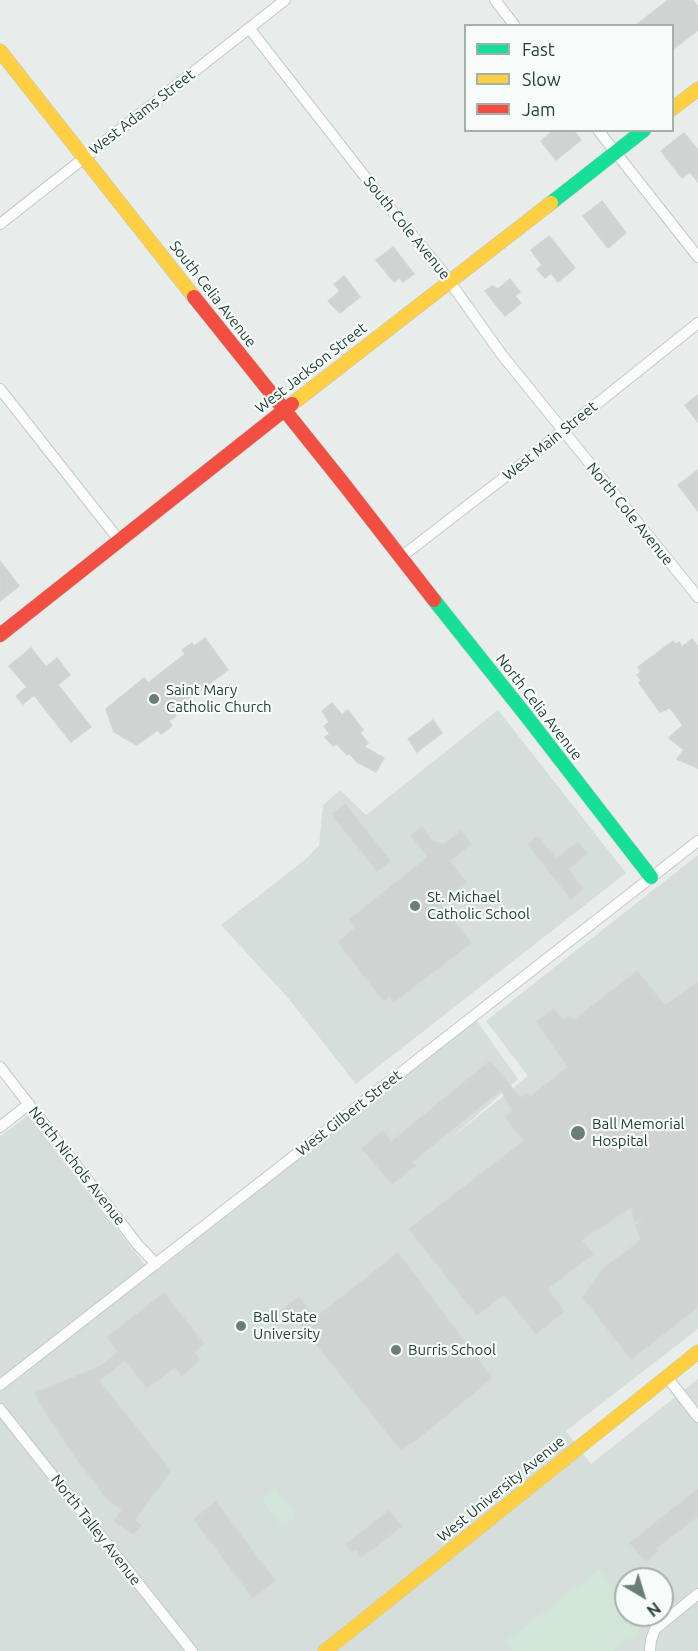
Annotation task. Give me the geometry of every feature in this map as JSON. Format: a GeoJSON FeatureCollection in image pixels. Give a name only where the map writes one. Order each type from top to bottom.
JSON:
{"type":"FeatureCollection","features":[{"type":"Feature","properties":{"kind":"street","name":"West Adams Street"},"geometry":{"type":"LineString","coordinates":[[0,224],[285,0]]}},
{"type":"Feature","properties":{"kind":"street"},"geometry":{"type":"LineString","coordinates":[[495,0],[513,24]]}},
{"type":"Feature","properties":{"kind":"street","name":"South Cole Avenue"},"geometry":{"type":"LineString","coordinates":[[249,28],[562,430]]}},
{"type":"Feature","properties":{"kind":"street","name":"South Celia Avenue"},"geometry":{"type":"LineString","coordinates":[[0,51],[400,557]]}},
{"type":"Feature","properties":{"kind":"street"},"geometry":{"type":"LineString","coordinates":[[674,107],[698,89]]}},
{"type":"Feature","properties":{"kind":"street"},"geometry":{"type":"LineString","coordinates":[[600,132],[698,257]]}},
{"type":"Feature","properties":{"kind":"street","name":"West Jackson Street"},"geometry":{"type":"LineString","coordinates":[[0,635],[284,410],[641,132]]}},
{"type":"Feature","properties":{"kind":"street","name":"West Main Street"},"geometry":{"type":"LineString","coordinates":[[400,557],[519,466],[698,323]]}},
{"type":"Feature","properties":{"kind":"street"},"geometry":{"type":"LineString","coordinates":[[0,389],[119,540]]}},
{"type":"Feature","properties":{"kind":"street","name":"North Cole Avenue"},"geometry":{"type":"LineString","coordinates":[[562,430],[698,597]]}},
{"type":"Feature","properties":{"kind":"street","name":"North Celia Avenue"},"geometry":{"type":"LineString","coordinates":[[400,557],[651,877]]}},
{"type":"Feature","properties":{"kind":"street","name":"West Gilbert Street"},"geometry":{"type":"LineString","coordinates":[[0,1386],[698,840]]}},
{"type":"Feature","properties":{"kind":"street","name":"North Nichols Avenue"},"geometry":{"type":"LineString","coordinates":[[0,1067],[138,1245],[156,1264]]}},
{"type":"Feature","properties":{"kind":"street"},"geometry":{"type":"LineString","coordinates":[[0,1127],[29,1104]]}},
{"type":"Feature","properties":{"kind":"street","name":"West University Avenue"},"geometry":{"type":"LineString","coordinates":[[325,1651],[698,1352]]}},
{"type":"Feature","properties":{"kind":"street"},"geometry":{"type":"LineString","coordinates":[[667,1377],[698,1417]]}},
{"type":"Feature","properties":{"kind":"street","name":"North Talley Avenue"},"geometry":{"type":"LineString","coordinates":[[0,1409],[192,1651]]}},
{"type":"Feature","properties":{"kind":"street"},"geometry":{"type":"LineString","coordinates":[[650,1651],[655,1629],[698,1594]]}},
{"type":"Feature","properties":{"kind":"shaded area","name":"St. Michael Catholic School"},"geometry":{"type":"Polygon","coordinates":[[[498,710],[626,873],[356,1084],[288,998],[221,925],[306,859],[319,845],[323,805],[340,790],[366,815],[498,710]]]}},
{"type":"Feature","properties":{"kind":"shaded area","name":"Ball State University"},"geometry":{"type":"Polygon","coordinates":[[[698,855],[698,1329],[566,1431],[591,1464],[698,1379],[698,1651],[0,1651],[0,1137],[28,1115],[145,1265],[155,1272],[476,1020],[518,1079],[450,1139],[528,1076],[486,1021],[698,855]]]}},
{"type":"Feature","properties":{"kind":"green space"},"geometry":{"type":"Polygon","coordinates":[[[275,1490],[296,1517],[282,1527],[262,1500],[275,1490]]]}},
{"type":"Feature","properties":{"kind":"green space"},"geometry":{"type":"Polygon","coordinates":[[[599,1570],[614,1588],[614,1627],[640,1627],[638,1632],[614,1651],[512,1651],[505,1642],[599,1570]]]}},
{"type":"Feature","properties":{"kind":"building"},"geometry":{"type":"Polygon","coordinates":[[[668,0],[693,0],[698,7],[698,30],[674,48],[674,24],[638,24],[668,0]]]}},
{"type":"Feature","properties":{"kind":"building"},"geometry":{"type":"Polygon","coordinates":[[[552,132],[575,132],[581,140],[556,160],[541,141],[552,132]]]}},
{"type":"Feature","properties":{"kind":"building"},"geometry":{"type":"Polygon","coordinates":[[[684,133],[698,150],[698,182],[690,172],[682,178],[661,151],[684,133]]]}},
{"type":"Feature","properties":{"kind":"building"},"geometry":{"type":"Polygon","coordinates":[[[602,201],[626,233],[608,248],[583,216],[602,201]]]}},
{"type":"Feature","properties":{"kind":"building"},"geometry":{"type":"Polygon","coordinates":[[[549,236],[575,268],[558,282],[551,273],[545,278],[537,269],[542,265],[531,250],[549,236]]]}},
{"type":"Feature","properties":{"kind":"building"},"geometry":{"type":"Polygon","coordinates":[[[393,247],[414,274],[403,282],[399,278],[394,282],[376,260],[393,247]]]}},
{"type":"Feature","properties":{"kind":"building"},"geometry":{"type":"Polygon","coordinates":[[[344,276],[360,297],[340,313],[328,301],[340,291],[334,284],[344,276]]]}},
{"type":"Feature","properties":{"kind":"building"},"geometry":{"type":"Polygon","coordinates":[[[510,279],[520,292],[515,296],[521,303],[505,316],[485,291],[492,286],[498,289],[510,279]]]}},
{"type":"Feature","properties":{"kind":"building"},"geometry":{"type":"Polygon","coordinates":[[[698,395],[698,422],[685,405],[698,395]]]}},
{"type":"Feature","properties":{"kind":"building"},"geometry":{"type":"Polygon","coordinates":[[[698,470],[698,511],[678,485],[698,470]]]}},
{"type":"Feature","properties":{"kind":"building"},"geometry":{"type":"Polygon","coordinates":[[[0,561],[19,586],[0,601],[0,561]]]}},
{"type":"Feature","properties":{"kind":"building","name":"Saint Mary Catholic Church"},"geometry":{"type":"Polygon","coordinates":[[[205,638],[228,670],[172,711],[176,716],[169,721],[172,726],[161,734],[158,730],[137,745],[114,732],[106,709],[144,678],[148,683],[185,654],[182,650],[192,643],[194,646],[205,638]]]}},
{"type":"Feature","properties":{"kind":"building"},"geometry":{"type":"Polygon","coordinates":[[[692,639],[698,647],[698,768],[677,759],[684,750],[669,738],[683,725],[670,708],[660,712],[639,683],[642,681],[637,675],[641,672],[638,667],[673,641],[676,644],[679,642],[682,647],[692,639]]]}},
{"type":"Feature","properties":{"kind":"building"},"geometry":{"type":"Polygon","coordinates":[[[31,648],[46,667],[57,658],[70,675],[58,685],[91,727],[71,742],[34,695],[23,704],[16,696],[27,687],[9,666],[31,648]]]}},
{"type":"Feature","properties":{"kind":"building"},"geometry":{"type":"Polygon","coordinates":[[[332,703],[342,715],[348,710],[363,730],[360,733],[368,743],[364,747],[384,758],[376,772],[357,762],[349,753],[347,755],[337,744],[333,746],[325,737],[330,734],[324,726],[329,722],[322,711],[332,703]]]}},
{"type":"Feature","properties":{"kind":"building"},"geometry":{"type":"Polygon","coordinates":[[[433,720],[442,733],[417,752],[408,739],[433,720]]]}},
{"type":"Feature","properties":{"kind":"building"},"geometry":{"type":"Polygon","coordinates":[[[345,804],[390,861],[377,871],[332,814],[345,804]]]}},
{"type":"Feature","properties":{"kind":"building"},"geometry":{"type":"Polygon","coordinates":[[[422,827],[433,842],[445,844],[461,831],[471,844],[449,861],[466,882],[439,902],[471,943],[394,1002],[390,996],[384,1001],[338,942],[355,928],[349,920],[428,857],[411,835],[422,827]]]}},
{"type":"Feature","properties":{"kind":"building"},"geometry":{"type":"Polygon","coordinates":[[[538,836],[556,859],[578,842],[587,854],[568,869],[583,889],[571,899],[528,844],[538,836]]]}},
{"type":"Feature","properties":{"kind":"building","name":"Ball Memorial Hospital"},"geometry":{"type":"Polygon","coordinates":[[[637,971],[665,1006],[698,982],[698,1307],[631,1359],[583,1297],[604,1268],[641,1240],[636,1226],[644,1216],[635,1222],[631,1207],[581,1240],[593,1254],[547,1289],[564,1311],[536,1334],[504,1294],[477,1315],[409,1229],[524,1141],[506,1118],[512,1110],[501,1090],[412,1162],[415,1166],[392,1184],[362,1148],[383,1131],[391,1142],[490,1061],[520,1098],[527,1093],[530,1097],[568,1067],[536,1021],[554,1009],[563,1020],[569,1016],[574,1020],[637,971]]]}},
{"type":"Feature","properties":{"kind":"building","name":"Burris School"},"geometry":{"type":"Polygon","coordinates":[[[398,1253],[492,1378],[401,1450],[297,1320],[285,1322],[280,1311],[299,1297],[315,1318],[398,1253]]]}},
{"type":"Feature","properties":{"kind":"building"},"geometry":{"type":"Polygon","coordinates":[[[164,1293],[204,1344],[194,1352],[200,1360],[182,1375],[175,1367],[147,1388],[125,1360],[99,1381],[171,1471],[134,1520],[141,1525],[133,1534],[114,1521],[122,1510],[107,1499],[72,1452],[46,1414],[35,1393],[99,1367],[118,1352],[107,1337],[164,1293]]]}},
{"type":"Feature","properties":{"kind":"building"},"geometry":{"type":"Polygon","coordinates":[[[698,1489],[698,1516],[656,1548],[658,1551],[646,1561],[630,1543],[698,1489]]]}},
{"type":"Feature","properties":{"kind":"building"},"geometry":{"type":"Polygon","coordinates":[[[216,1502],[275,1581],[253,1598],[194,1519],[216,1502]]]}},
{"type":"Feature","properties":{"kind":"building"},"geometry":{"type":"Polygon","coordinates":[[[389,1511],[402,1526],[362,1557],[356,1549],[351,1552],[346,1544],[389,1511]]]}},
{"type":"Feature","properties":{"kind":"traffic: fast"},"geometry":{"type":"LineString","coordinates":[[551,203],[641,132]]}},
{"type":"Feature","properties":{"kind":"traffic: fast"},"geometry":{"type":"LineString","coordinates":[[434,600],[651,877]]}},
{"type":"Feature","properties":{"kind":"traffic: slow"},"geometry":{"type":"LineString","coordinates":[[0,51],[194,297]]}},
{"type":"Feature","properties":{"kind":"traffic: slow"},"geometry":{"type":"LineString","coordinates":[[674,107],[698,89]]}},
{"type":"Feature","properties":{"kind":"traffic: slow"},"geometry":{"type":"LineString","coordinates":[[292,404],[551,203]]}},
{"type":"Feature","properties":{"kind":"traffic: slow"},"geometry":{"type":"LineString","coordinates":[[325,1651],[698,1352]]}},
{"type":"Feature","properties":{"kind":"traffic: jam"},"geometry":{"type":"LineString","coordinates":[[194,297],[434,600]]}},
{"type":"Feature","properties":{"kind":"traffic: jam"},"geometry":{"type":"LineString","coordinates":[[0,635],[292,404]]}},
{"type":"Feature","properties":{"kind":"place","name":"Saint Mary Catholic Church"},"geometry":{"type":"Point","coordinates":[154,699]}},
{"type":"Feature","properties":{"kind":"place","name":"St. Michael Catholic School"},"geometry":{"type":"Point","coordinates":[415,906]}},
{"type":"Feature","properties":{"kind":"place","name":"Ball Memorial Hospital"},"geometry":{"type":"Point","coordinates":[578,1133]}},
{"type":"Feature","properties":{"kind":"place","name":"Ball State University"},"geometry":{"type":"Point","coordinates":[241,1326]}},
{"type":"Feature","properties":{"kind":"place","name":"Burris School"},"geometry":{"type":"Point","coordinates":[396,1350]}}]}
